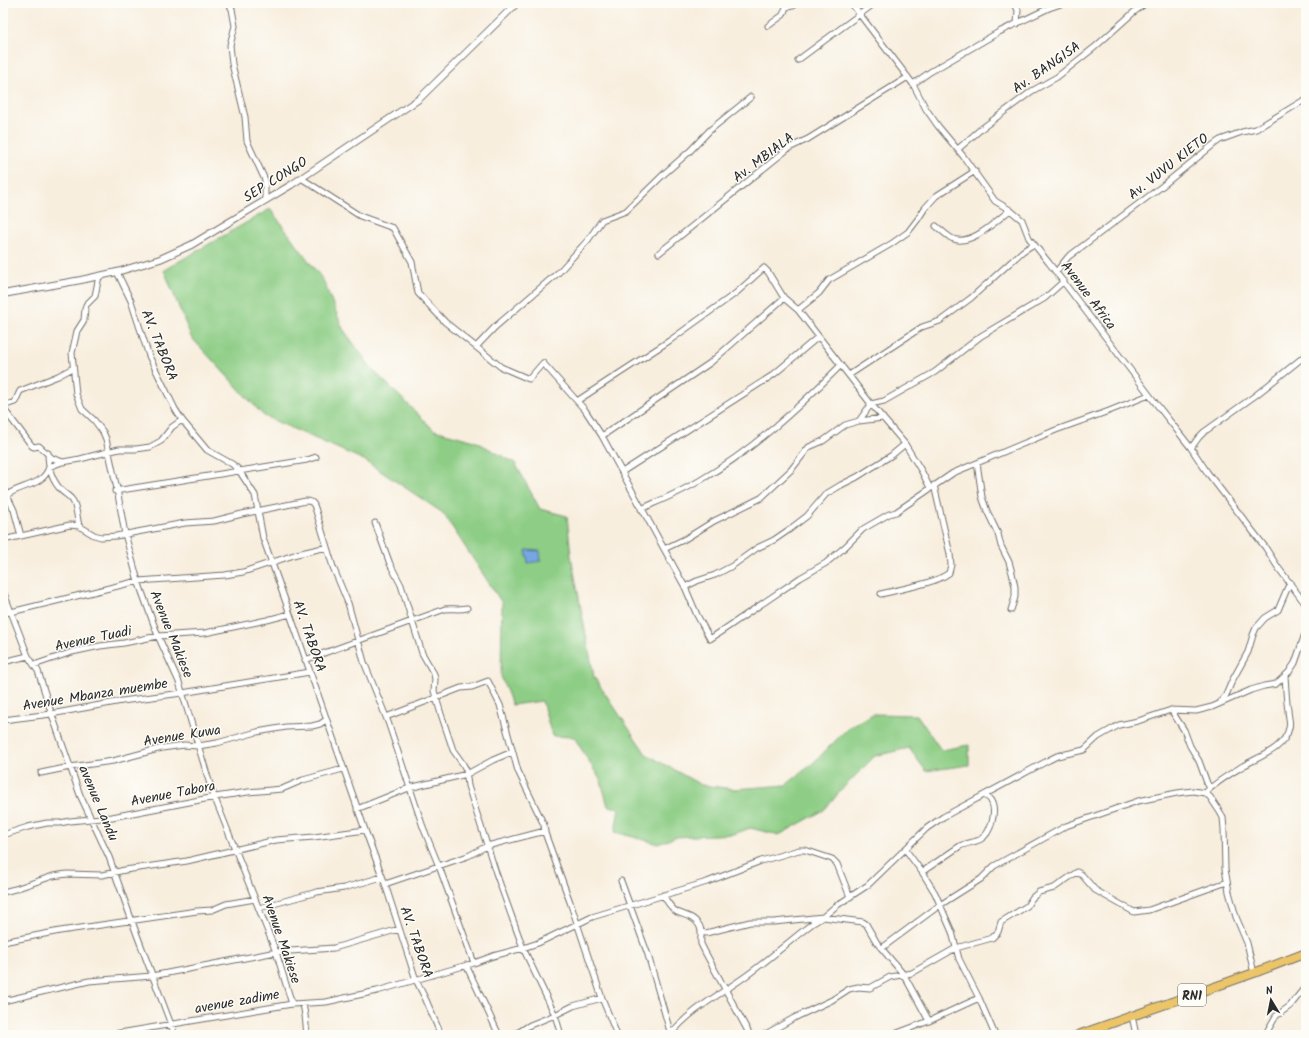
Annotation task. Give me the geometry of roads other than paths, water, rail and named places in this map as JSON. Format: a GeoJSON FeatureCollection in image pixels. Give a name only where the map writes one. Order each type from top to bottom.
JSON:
{"type":"FeatureCollection","features":[{"type":"Feature","properties":{"kind":"highway","name":"RN1"},"geometry":{"type":"LineString","coordinates":[[1078,1035],[1254,973],[1306,953]]}},
{"type":"Feature","properties":{"kind":"street"},"geometry":{"type":"LineString","coordinates":[[228,3],[232,8],[235,26],[230,45],[232,64],[245,117],[247,141],[265,180],[265,200]]}},
{"type":"Feature","properties":{"kind":"street","name":"SEP CONGO"},"geometry":{"type":"LineString","coordinates":[[3,294],[117,272],[160,259],[191,245],[301,178],[419,99],[517,3]]}},
{"type":"Feature","properties":{"kind":"street"},"geometry":{"type":"LineString","coordinates":[[768,26],[783,15],[786,8],[798,3]]}},
{"type":"Feature","properties":{"kind":"street","name":"Avenue Africa"},"geometry":{"type":"LineString","coordinates":[[851,3],[908,77],[926,109],[938,126],[958,149],[995,201],[1010,210],[1022,220],[1029,238],[1191,448],[1207,472],[1265,547],[1306,605]]}},
{"type":"Feature","properties":{"kind":"street"},"geometry":{"type":"LineString","coordinates":[[798,60],[875,3]]}},
{"type":"Feature","properties":{"kind":"street"},"geometry":{"type":"LineString","coordinates":[[1014,3],[1018,10],[1017,24]]}},
{"type":"Feature","properties":{"kind":"street"},"geometry":{"type":"LineString","coordinates":[[913,84],[978,43],[1049,8],[1064,3]]}},
{"type":"Feature","properties":{"kind":"street","name":"Av. BANGISA"},"geometry":{"type":"LineString","coordinates":[[958,149],[981,129],[1032,91],[1057,77],[1146,3]]}},
{"type":"Feature","properties":{"kind":"street","name":"Av. MBIALA"},"geometry":{"type":"LineString","coordinates":[[659,253],[789,148],[808,139],[908,77]]}},
{"type":"Feature","properties":{"kind":"street"},"geometry":{"type":"LineString","coordinates":[[476,347],[495,327],[559,272],[576,254],[602,220],[626,211],[665,172],[690,151],[710,130],[751,97]]}},
{"type":"Feature","properties":{"kind":"street","name":"Av. VUVU KIETO"},"geometry":{"type":"LineString","coordinates":[[1056,272],[1068,257],[1161,188],[1213,145],[1235,134],[1256,129],[1306,99]]}},
{"type":"Feature","properties":{"kind":"street"},"geometry":{"type":"LineString","coordinates":[[798,310],[819,293],[829,280],[892,244],[908,232],[936,196],[975,172]]}},
{"type":"Feature","properties":{"kind":"street"},"geometry":{"type":"LineString","coordinates":[[301,178],[360,216],[393,228],[412,262],[418,292],[445,322],[501,367],[529,379],[544,363],[585,410],[602,436],[685,587],[697,615],[710,639],[800,578],[826,563],[863,529],[889,514],[896,512],[953,473],[1056,430],[1149,395]]}},
{"type":"Feature","properties":{"kind":"street"},"geometry":{"type":"LineString","coordinates":[[936,226],[951,239],[965,240],[979,234],[1010,210]]}},
{"type":"Feature","properties":{"kind":"street"},"geometry":{"type":"LineString","coordinates":[[849,376],[922,327],[940,321],[971,298],[1034,244]]}},
{"type":"Feature","properties":{"kind":"street"},"geometry":{"type":"LineString","coordinates":[[577,401],[669,341],[736,293],[764,268],[784,298],[798,310],[882,418],[905,444],[932,487],[950,554],[951,565],[949,573],[934,580],[881,594]]}},
{"type":"Feature","properties":{"kind":"street","name":"AV. TABORA"},"geometry":{"type":"LineString","coordinates":[[117,272],[131,301],[149,356],[164,388],[182,420],[207,450],[232,464],[239,471],[255,495],[263,538],[305,660],[364,830],[385,884],[416,980],[441,1035]]}},
{"type":"Feature","properties":{"kind":"street","name":"Avenue Makiese"},"geometry":{"type":"LineString","coordinates":[[99,276],[95,296],[86,305],[84,320],[77,331],[72,353],[76,394],[82,409],[94,420],[103,432],[125,534],[138,581],[158,636],[182,693],[215,797],[276,952],[292,1004]]}},
{"type":"Feature","properties":{"kind":"street"},"geometry":{"type":"LineString","coordinates":[[859,421],[871,404],[884,401],[935,372],[981,336],[1045,298],[1064,282]]}},
{"type":"Feature","properties":{"kind":"street"},"geometry":{"type":"LineString","coordinates":[[602,436],[710,363],[784,298]]}},
{"type":"Feature","properties":{"kind":"street"},"geometry":{"type":"LineString","coordinates":[[622,472],[773,375],[818,337]]}},
{"type":"Feature","properties":{"kind":"street"},"geometry":{"type":"LineString","coordinates":[[1191,448],[1204,432],[1256,395],[1306,355]]}},
{"type":"Feature","properties":{"kind":"street"},"geometry":{"type":"LineString","coordinates":[[641,509],[699,482],[724,466],[778,423],[813,392],[840,365]]}},
{"type":"Feature","properties":{"kind":"street"},"geometry":{"type":"LineString","coordinates":[[63,462],[52,458],[39,446],[32,446],[3,406],[15,402],[20,392],[74,368]]}},
{"type":"Feature","properties":{"kind":"street"},"geometry":{"type":"LineString","coordinates":[[664,550],[714,521],[761,498],[790,470],[809,447],[823,442],[845,425],[859,421],[882,418]]}},
{"type":"Feature","properties":{"kind":"street"},"geometry":{"type":"LineString","coordinates":[[48,467],[119,449],[136,449],[156,444],[161,442],[167,436],[172,427],[182,420]]}},
{"type":"Feature","properties":{"kind":"street"},"geometry":{"type":"LineString","coordinates":[[685,587],[715,575],[732,566],[757,548],[774,540],[807,516],[826,494],[857,478],[892,455],[905,444]]}},
{"type":"Feature","properties":{"kind":"street"},"geometry":{"type":"LineString","coordinates":[[7,495],[16,489],[36,482],[45,475],[48,467],[48,453]]}},
{"type":"Feature","properties":{"kind":"street"},"geometry":{"type":"LineString","coordinates":[[116,491],[307,460],[316,457]]}},
{"type":"Feature","properties":{"kind":"street"},"geometry":{"type":"LineString","coordinates":[[977,463],[982,497],[998,534],[1001,546],[1009,562],[1012,573],[1015,597],[1011,610]]}},
{"type":"Feature","properties":{"kind":"street"},"geometry":{"type":"LineString","coordinates":[[48,467],[63,492],[71,497],[75,505],[79,526]]}},
{"type":"Feature","properties":{"kind":"street"},"geometry":{"type":"LineString","coordinates":[[3,487],[14,510],[21,536]]}},
{"type":"Feature","properties":{"kind":"street"},"geometry":{"type":"LineString","coordinates":[[3,540],[70,524],[79,526],[94,535],[106,536],[125,534],[185,523],[214,521],[311,501],[315,506],[333,567],[348,603],[364,662],[386,717],[422,826],[474,963]]}},
{"type":"Feature","properties":{"kind":"street"},"geometry":{"type":"LineString","coordinates":[[375,523],[390,564],[401,585],[422,653],[434,674],[434,691],[451,744],[467,774],[468,786],[487,846],[524,948],[555,1015],[561,1035]]}},
{"type":"Feature","properties":{"kind":"street"},"geometry":{"type":"LineString","coordinates":[[3,613],[138,581],[225,575],[243,572],[297,554],[327,547]]}},
{"type":"Feature","properties":{"kind":"street"},"geometry":{"type":"LineString","coordinates":[[1212,707],[1223,700],[1248,652],[1256,628],[1265,618],[1278,610],[1290,582]]}},
{"type":"Feature","properties":{"kind":"street","name":"avenue Landu"},"geometry":{"type":"LineString","coordinates":[[3,591],[28,656],[42,683],[51,714],[80,795],[92,819],[114,872],[175,1035]]}},
{"type":"Feature","properties":{"kind":"street"},"geometry":{"type":"LineString","coordinates":[[305,660],[445,609],[467,608]]}},
{"type":"Feature","properties":{"kind":"street","name":"Avenue Tuadi"},"geometry":{"type":"LineString","coordinates":[[34,665],[72,652],[158,636],[196,634],[219,630],[290,614]]}},
{"type":"Feature","properties":{"kind":"street"},"geometry":{"type":"LineString","coordinates":[[670,1035],[676,1027],[709,999],[751,973],[813,923],[865,887],[927,828],[943,817],[1057,756],[1084,750],[1098,737],[1115,727],[1171,710],[1196,711],[1212,707],[1251,690],[1276,684],[1289,672],[1295,663],[1306,631]]}},
{"type":"Feature","properties":{"kind":"street"},"geometry":{"type":"LineString","coordinates":[[3,662],[28,656]]}},
{"type":"Feature","properties":{"kind":"street","name":"Avenue Mbanza muembe"},"geometry":{"type":"LineString","coordinates":[[3,720],[51,714],[122,700],[182,693],[310,672]]}},
{"type":"Feature","properties":{"kind":"street"},"geometry":{"type":"LineString","coordinates":[[1205,792],[1244,766],[1268,754],[1278,746],[1287,735],[1290,727],[1290,721],[1285,676]]}},
{"type":"Feature","properties":{"kind":"street"},"geometry":{"type":"LineString","coordinates":[[386,717],[460,688],[472,687],[488,681],[500,705],[518,771],[540,814],[576,924],[602,998],[617,1035]]}},
{"type":"Feature","properties":{"kind":"street"},"geometry":{"type":"LineString","coordinates":[[1171,710],[1184,730],[1210,788]]}},
{"type":"Feature","properties":{"kind":"street","name":"Avenue Kuwa"},"geometry":{"type":"LineString","coordinates":[[41,773],[113,761],[162,748],[184,745],[198,746],[217,743],[257,732],[286,727],[312,726],[320,724],[326,720]]}},
{"type":"Feature","properties":{"kind":"street"},"geometry":{"type":"LineString","coordinates":[[357,809],[409,788],[467,774],[512,752]]}},
{"type":"Feature","properties":{"kind":"street","name":"Avenue Tabora"},"geometry":{"type":"LineString","coordinates":[[6,834],[47,823],[112,817],[215,797],[282,789],[303,780],[343,769]]}},
{"type":"Feature","properties":{"kind":"street"},"geometry":{"type":"LineString","coordinates":[[882,948],[940,905],[981,879],[994,866],[1066,826],[1138,801],[1193,791],[1205,792],[1210,797],[1223,818],[1227,882],[1234,912],[1247,943],[1254,973]]}},
{"type":"Feature","properties":{"kind":"street"},"geometry":{"type":"LineString","coordinates":[[922,872],[960,846],[978,841],[984,836],[992,821],[994,808],[990,799],[984,795]]}},
{"type":"Feature","properties":{"kind":"street"},"geometry":{"type":"LineString","coordinates":[[3,892],[53,876],[67,874],[102,875],[187,860],[276,840],[314,837],[364,830]]}},
{"type":"Feature","properties":{"kind":"street"},"geometry":{"type":"LineString","coordinates":[[385,884],[468,856],[487,846],[545,831]]}},
{"type":"Feature","properties":{"kind":"street"},"geometry":{"type":"LineString","coordinates":[[905,849],[935,893],[952,932],[959,959],[979,998],[995,1035]]}},
{"type":"Feature","properties":{"kind":"street","name":"avenue zadime"},"geometry":{"type":"LineString","coordinates":[[108,1035],[292,1004],[326,1002],[351,998],[524,948],[592,917],[712,880],[761,861],[788,853],[805,850],[832,858],[837,864],[850,897]]}},
{"type":"Feature","properties":{"kind":"street"},"geometry":{"type":"LineString","coordinates":[[764,1035],[794,1018],[832,1000],[849,989],[858,987],[868,988],[890,977],[919,969],[956,948],[992,938],[998,932],[1001,922],[1027,906],[1035,894],[1043,890],[1054,888],[1077,872],[1082,875],[1095,890],[1134,912],[1149,910],[1227,882]]}},
{"type":"Feature","properties":{"kind":"street"},"geometry":{"type":"LineString","coordinates":[[259,908],[318,892],[344,888],[382,878]]}},
{"type":"Feature","properties":{"kind":"street"},"geometry":{"type":"LineString","coordinates":[[621,880],[648,955],[670,1035]]}},
{"type":"Feature","properties":{"kind":"street"},"geometry":{"type":"LineString","coordinates":[[663,895],[672,908],[692,917],[698,923],[701,932],[701,944],[750,1035]]}},
{"type":"Feature","properties":{"kind":"street"},"geometry":{"type":"LineString","coordinates":[[3,942],[60,931],[212,910],[226,904],[255,899]]}},
{"type":"Feature","properties":{"kind":"street"},"geometry":{"type":"LineString","coordinates":[[701,932],[712,932],[725,927],[750,922],[774,922],[823,917],[862,922],[866,924],[877,943],[904,974],[929,1021]]}},
{"type":"Feature","properties":{"kind":"street"},"geometry":{"type":"LineString","coordinates":[[3,1001],[89,981],[152,976],[276,952],[334,948],[399,929]]}},
{"type":"Feature","properties":{"kind":"street"},"geometry":{"type":"LineString","coordinates":[[466,965],[499,1035]]}},
{"type":"Feature","properties":{"kind":"street"},"geometry":{"type":"LineString","coordinates":[[1265,1035],[1276,1016],[1290,1006],[1306,986]]}},
{"type":"Feature","properties":{"kind":"street"},"geometry":{"type":"LineString","coordinates":[[514,1035],[530,1025],[573,1006],[602,998]]}},
{"type":"Feature","properties":{"kind":"street"},"geometry":{"type":"LineString","coordinates":[[892,1035],[929,1021],[979,998]]}},
{"type":"Feature","properties":{"kind":"street"},"geometry":{"type":"LineString","coordinates":[[303,1004],[306,1016],[307,1035]]}},
{"type":"Feature","properties":{"kind":"street"},"geometry":{"type":"LineString","coordinates":[[1132,1016],[1136,1035]]}},
{"type":"Feature","properties":{"kind":"water"},"geometry":{"type":"Polygon","coordinates":[[[526,550],[540,551],[541,561],[528,563],[526,550]]]}}]}
